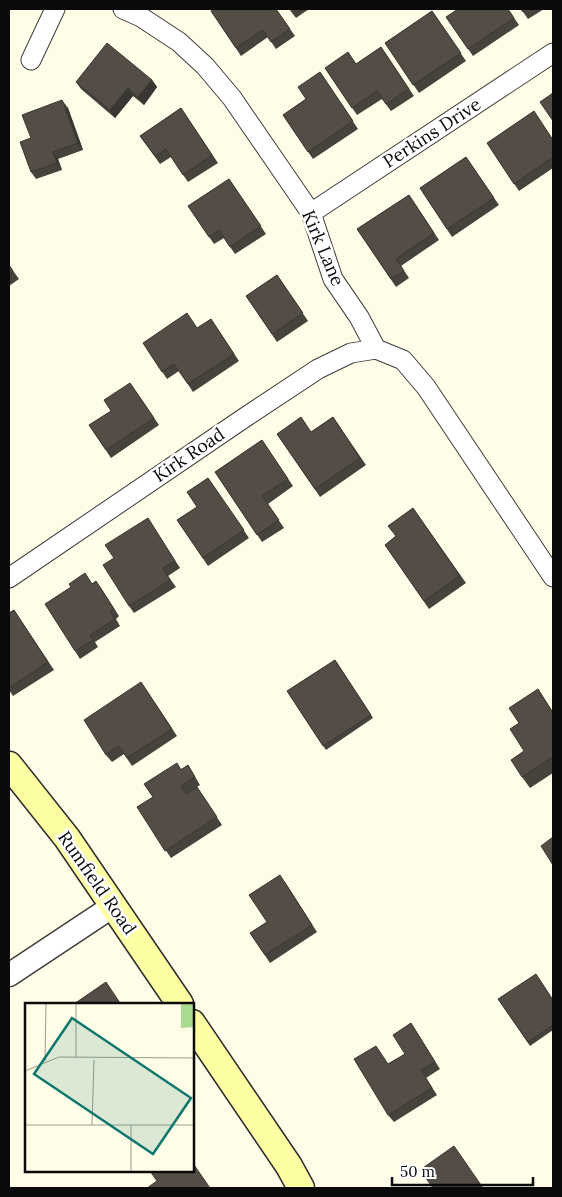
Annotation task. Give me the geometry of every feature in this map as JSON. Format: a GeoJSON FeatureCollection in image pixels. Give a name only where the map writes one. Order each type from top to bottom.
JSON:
{"type":"FeatureCollection","features":[{"type":"Feature","properties":{"kind":"main road","name":"Rumfield Road"},"geometry":{"type":"LineString","coordinates":[[9,765],[68,838],[179,1003]]}},
{"type":"Feature","properties":{"kind":"main road"},"geometry":{"type":"LineString","coordinates":[[194,1026],[289,1166],[301,1188]]}},
{"type":"Feature","properties":{"kind":"street"},"geometry":{"type":"LineString","coordinates":[[32,60],[56,9]]}},
{"type":"Feature","properties":{"kind":"street","name":"Kirk Lane"},"geometry":{"type":"LineString","coordinates":[[123,9],[147,13],[205,66],[232,98],[311,213],[333,279],[359,317],[376,349]]}},
{"type":"Feature","properties":{"kind":"street","name":"Perkins Drive"},"geometry":{"type":"LineString","coordinates":[[311,213],[553,53]]}},
{"type":"Feature","properties":{"kind":"street"},"geometry":{"type":"LineString","coordinates":[[376,349],[403,360],[426,387],[553,578]]}},
{"type":"Feature","properties":{"kind":"street","name":"Kirk Road"},"geometry":{"type":"LineString","coordinates":[[9,578],[318,369],[351,353],[376,349]]}},
{"type":"Feature","properties":{"kind":"street"},"geometry":{"type":"LineString","coordinates":[[9,975],[113,906]]}},
{"type":"Feature","properties":{"kind":"building"},"geometry":{"type":"Polygon","coordinates":[[[214,9],[276,9],[290,29],[271,42],[263,30],[236,48],[211,11],[214,9]]]}},
{"type":"Feature","properties":{"kind":"building"},"geometry":{"type":"Polygon","coordinates":[[[458,9],[508,9],[514,18],[468,49],[446,17],[458,9]]]}},
{"type":"Feature","properties":{"kind":"building"},"geometry":{"type":"Polygon","coordinates":[[[432,11],[461,53],[413,85],[385,43],[432,11]]]}},
{"type":"Feature","properties":{"kind":"building"},"geometry":{"type":"Polygon","coordinates":[[[107,43],[152,80],[138,97],[128,88],[110,110],[76,82],[107,43]]]}},
{"type":"Feature","properties":{"kind":"building"},"geometry":{"type":"Polygon","coordinates":[[[381,47],[409,89],[386,104],[377,91],[352,108],[325,68],[348,52],[356,64],[381,47]]]}},
{"type":"Feature","properties":{"kind":"building"},"geometry":{"type":"Polygon","coordinates":[[[320,72],[353,121],[308,152],[283,115],[306,99],[298,87],[320,72]]]}},
{"type":"Feature","properties":{"kind":"building"},"geometry":{"type":"Polygon","coordinates":[[[553,93],[553,121],[540,102],[553,93]]]}},
{"type":"Feature","properties":{"kind":"building"},"geometry":{"type":"Polygon","coordinates":[[[62,100],[78,143],[53,152],[57,163],[31,172],[20,142],[31,138],[22,115],[62,100]]]}},
{"type":"Feature","properties":{"kind":"building"},"geometry":{"type":"Polygon","coordinates":[[[181,108],[212,155],[183,175],[166,149],[155,156],[140,136],[181,108]]]}},
{"type":"Feature","properties":{"kind":"building"},"geometry":{"type":"Polygon","coordinates":[[[534,111],[553,140],[553,157],[514,184],[487,143],[534,111]]]}},
{"type":"Feature","properties":{"kind":"building"},"geometry":{"type":"Polygon","coordinates":[[[466,157],[494,198],[447,229],[420,188],[466,157]]]}},
{"type":"Feature","properties":{"kind":"building"},"geometry":{"type":"Polygon","coordinates":[[[229,179],[261,226],[230,247],[219,230],[209,237],[188,206],[229,179]]]}},
{"type":"Feature","properties":{"kind":"building"},"geometry":{"type":"Polygon","coordinates":[[[409,195],[434,233],[396,259],[404,271],[391,279],[357,229],[409,195]]]}},
{"type":"Feature","properties":{"kind":"building"},"geometry":{"type":"Polygon","coordinates":[[[9,265],[13,271],[9,275],[9,265]]]}},
{"type":"Feature","properties":{"kind":"building"},"geometry":{"type":"Polygon","coordinates":[[[277,275],[303,313],[272,334],[246,296],[277,275]]]}},
{"type":"Feature","properties":{"kind":"building"},"geometry":{"type":"Polygon","coordinates":[[[187,313],[197,328],[211,319],[234,354],[188,384],[174,364],[162,372],[143,343],[187,313]]]}},
{"type":"Feature","properties":{"kind":"building"},"geometry":{"type":"Polygon","coordinates":[[[130,383],[154,418],[106,450],[89,425],[111,411],[104,400],[130,383]]]}},
{"type":"Feature","properties":{"kind":"building"},"geometry":{"type":"Polygon","coordinates":[[[301,417],[311,432],[333,417],[360,458],[315,489],[277,434],[301,417]]]}},
{"type":"Feature","properties":{"kind":"building"},"geometry":{"type":"Polygon","coordinates":[[[262,440],[288,479],[262,496],[279,520],[257,535],[215,472],[262,440]]]}},
{"type":"Feature","properties":{"kind":"building"},"geometry":{"type":"Polygon","coordinates":[[[208,478],[244,530],[203,558],[177,520],[197,507],[187,492],[208,478]]]}},
{"type":"Feature","properties":{"kind":"building"},"geometry":{"type":"Polygon","coordinates":[[[413,508],[460,576],[424,601],[385,545],[396,536],[388,526],[413,508]]]}},
{"type":"Feature","properties":{"kind":"building"},"geometry":{"type":"Polygon","coordinates":[[[148,518],[175,561],[163,568],[170,580],[129,606],[103,565],[114,558],[105,545],[148,518]]]}},
{"type":"Feature","properties":{"kind":"building"},"geometry":{"type":"Polygon","coordinates":[[[85,573],[92,584],[96,581],[114,609],[110,611],[115,619],[90,635],[93,640],[75,651],[45,604],[71,587],[69,584],[85,573]]]}},
{"type":"Feature","properties":{"kind":"building"},"geometry":{"type":"Polygon","coordinates":[[[14,610],[48,662],[9,688],[9,613],[14,610]]]}},
{"type":"Feature","properties":{"kind":"building"},"geometry":{"type":"Polygon","coordinates":[[[335,660],[371,715],[323,746],[287,691],[335,660]]]}},
{"type":"Feature","properties":{"kind":"building"},"geometry":{"type":"Polygon","coordinates":[[[141,682],[172,729],[127,758],[119,746],[106,755],[84,720],[141,682]]]}},
{"type":"Feature","properties":{"kind":"building"},"geometry":{"type":"Polygon","coordinates":[[[538,689],[553,713],[553,757],[522,777],[511,760],[524,751],[510,729],[519,723],[509,708],[538,689]]]}},
{"type":"Feature","properties":{"kind":"building"},"geometry":{"type":"Polygon","coordinates":[[[177,763],[181,770],[188,765],[195,777],[181,786],[186,794],[197,787],[217,817],[165,851],[137,807],[153,797],[144,784],[177,763]]]}},
{"type":"Feature","properties":{"kind":"building"},"geometry":{"type":"Polygon","coordinates":[[[553,837],[553,865],[541,846],[553,837]]]}},
{"type":"Feature","properties":{"kind":"building"},"geometry":{"type":"Polygon","coordinates":[[[280,875],[312,925],[265,955],[250,933],[267,922],[249,895],[280,875]]]}},
{"type":"Feature","properties":{"kind":"building"},"geometry":{"type":"Polygon","coordinates":[[[536,974],[553,1000],[553,1025],[528,1042],[498,999],[536,974]]]}},
{"type":"Feature","properties":{"kind":"building"},"geometry":{"type":"Polygon","coordinates":[[[106,982],[120,1003],[75,1003],[106,982]]]}},
{"type":"Feature","properties":{"kind":"building"},"geometry":{"type":"Polygon","coordinates":[[[411,1023],[435,1062],[421,1070],[432,1088],[388,1115],[354,1059],[376,1046],[388,1064],[405,1054],[393,1035],[411,1023]]]}},
{"type":"Feature","properties":{"kind":"building"},"geometry":{"type":"Polygon","coordinates":[[[454,1146],[483,1188],[433,1188],[420,1170],[454,1146]]]}},
{"type":"Feature","properties":{"kind":"building"},"geometry":{"type":"Polygon","coordinates":[[[194,1165],[210,1188],[147,1188],[157,1181],[151,1172],[194,1172],[194,1165]]]}}]}
